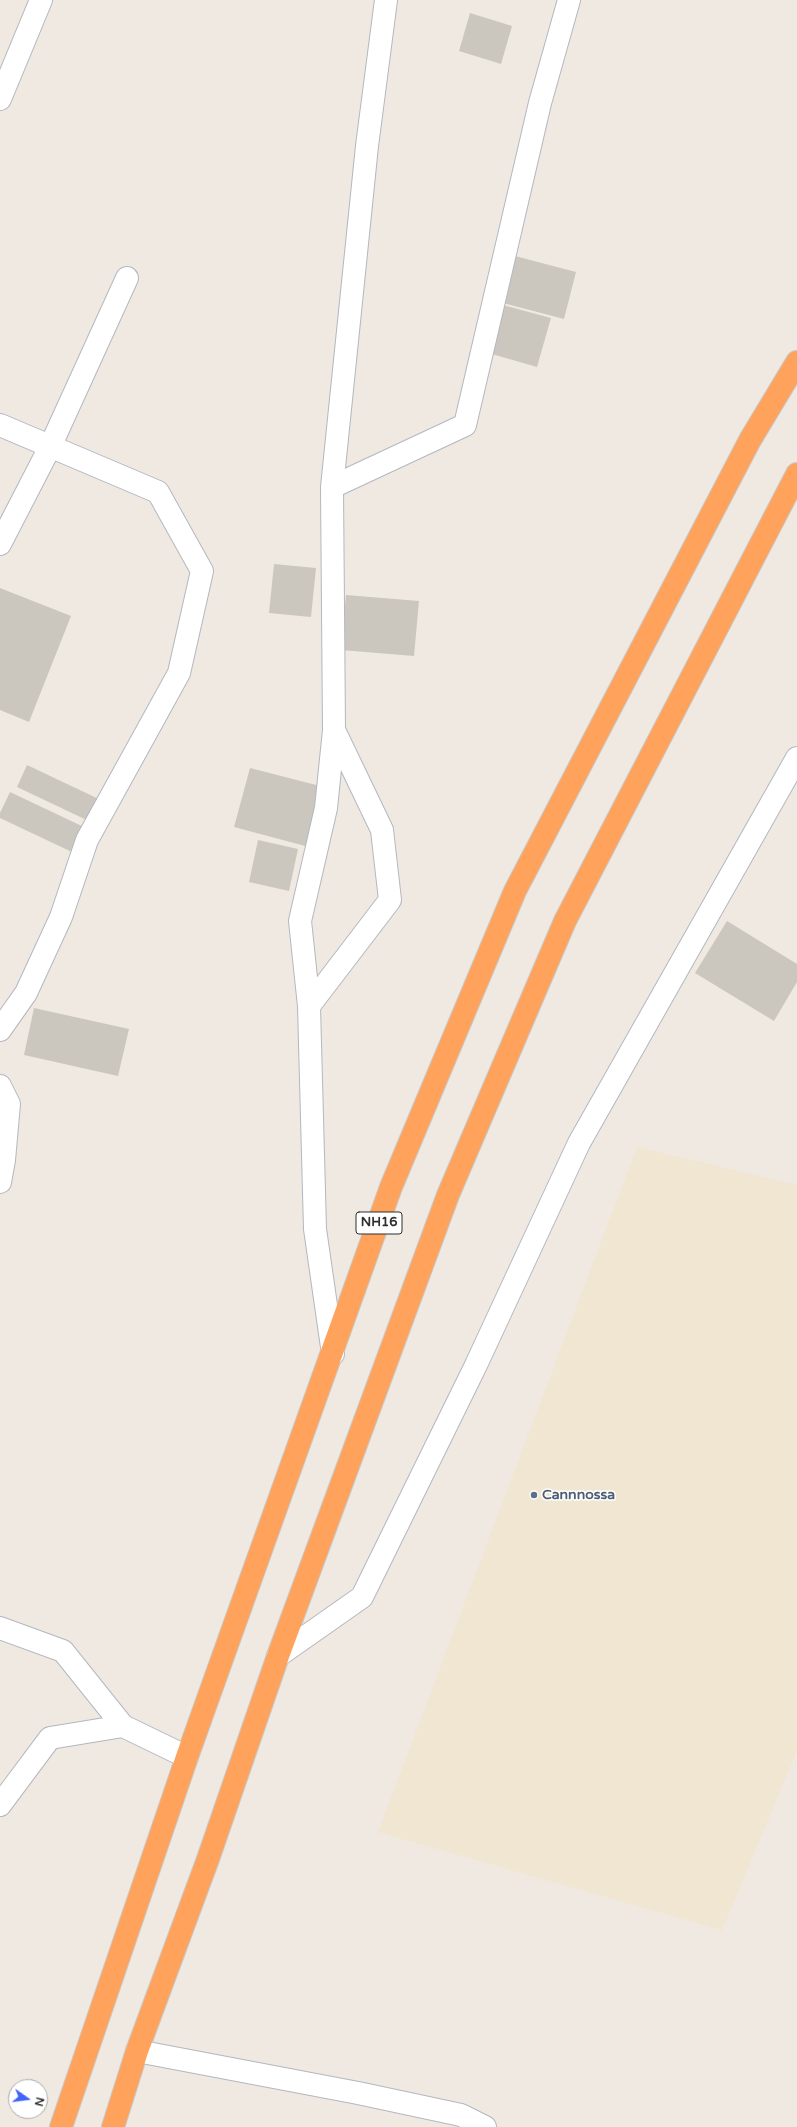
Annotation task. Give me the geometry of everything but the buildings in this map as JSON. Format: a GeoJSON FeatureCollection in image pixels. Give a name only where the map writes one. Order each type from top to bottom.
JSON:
{"type":"FeatureCollection","features":[{"type":"Feature","properties":{"kind":"highway","name":"NH16"},"geometry":{"type":"LineString","coordinates":[[61,2127],[187,1757],[333,1354],[391,1187],[515,891],[750,440],[797,362]]}},
{"type":"Feature","properties":{"kind":"highway"},"geometry":{"type":"LineString","coordinates":[[113,2127],[137,2051],[208,1859],[278,1656],[448,1195],[565,921],[797,474]]}},
{"type":"Feature","properties":{"kind":"street"},"geometry":{"type":"LineString","coordinates":[[0,99],[41,0]]}},
{"type":"Feature","properties":{"kind":"street"},"geometry":{"type":"LineString","coordinates":[[333,1354],[315,1229],[309,1006],[300,921],[326,808],[334,730],[332,488],[366,154],[386,0]]}},
{"type":"Feature","properties":{"kind":"street"},"geometry":{"type":"LineString","coordinates":[[332,488],[465,425],[540,103],[568,0]]}},
{"type":"Feature","properties":{"kind":"street"},"geometry":{"type":"LineString","coordinates":[[0,544],[50,447],[127,278]]}},
{"type":"Feature","properties":{"kind":"street"},"geometry":{"type":"LineString","coordinates":[[0,425],[158,492],[202,571],[179,673],[87,840],[61,917],[26,992],[0,1030]]}},
{"type":"Feature","properties":{"kind":"street"},"geometry":{"type":"LineString","coordinates":[[309,1006],[390,900],[382,830],[334,730]]}},
{"type":"Feature","properties":{"kind":"street"},"geometry":{"type":"LineString","coordinates":[[278,1656],[362,1597],[476,1365],[578,1143],[797,758]]}},
{"type":"Feature","properties":{"kind":"street"},"geometry":{"type":"LineString","coordinates":[[0,1086],[9,1104],[0,1182]]}},
{"type":"Feature","properties":{"kind":"street"},"geometry":{"type":"LineString","coordinates":[[0,1628],[63,1651],[123,1726],[187,1757]]}},
{"type":"Feature","properties":{"kind":"street"},"geometry":{"type":"LineString","coordinates":[[0,1805],[50,1738],[123,1726]]}},
{"type":"Feature","properties":{"kind":"street"},"geometry":{"type":"LineString","coordinates":[[137,2051],[358,2093],[485,2127]]}},
{"type":"Feature","properties":{"kind":"shaded area"},"geometry":{"type":"Polygon","coordinates":[[[637,1147],[797,1185],[797,1751],[722,1930],[378,1832],[637,1147]]]}},
{"type":"Feature","properties":{"kind":"place","name":"Cannnossa"},"geometry":{"type":"Point","coordinates":[534,1495]}}]}
